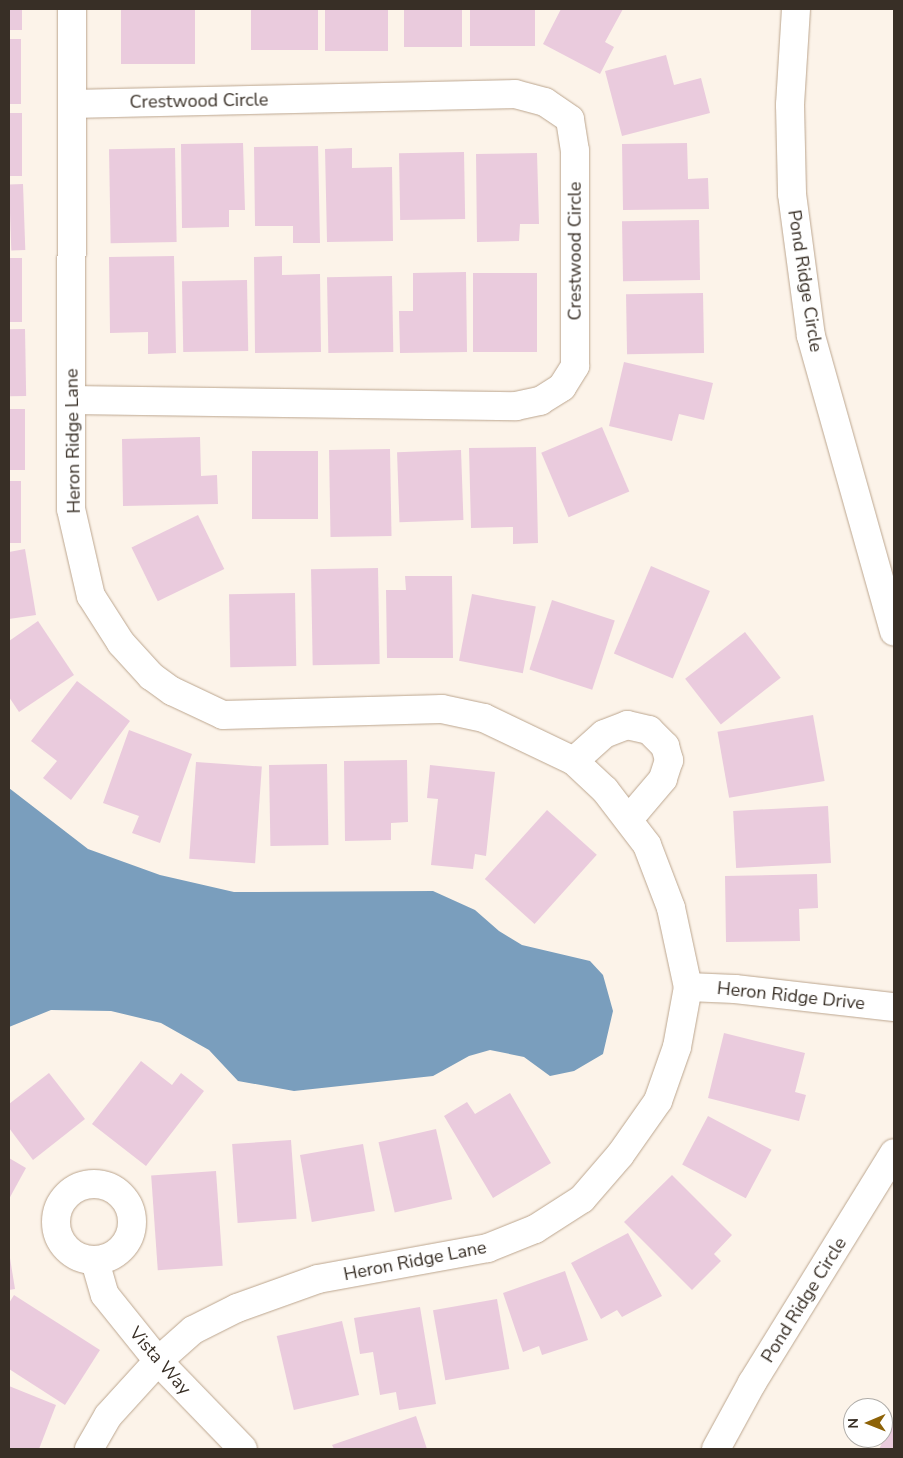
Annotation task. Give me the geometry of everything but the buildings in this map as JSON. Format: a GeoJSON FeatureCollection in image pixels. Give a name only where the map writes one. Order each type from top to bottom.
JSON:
{"type":"FeatureCollection","features":[{"type":"Feature","properties":{"kind":"street","name":"Heron Ridge Lane"},"geometry":{"type":"LineString","coordinates":[[72,9],[74,104],[71,509],[90,596],[120,643],[152,676],[172,691],[223,715],[442,708],[484,718],[574,762],[605,790],[647,845],[671,908],[688,987],[677,1047],[658,1101],[620,1156],[582,1199],[535,1229],[488,1248],[318,1279],[238,1308],[193,1330],[158,1362],[108,1416],[89,1449]]}},
{"type":"Feature","properties":{"kind":"street","name":"Pond Ridge Circle"},"geometry":{"type":"LineString","coordinates":[[796,9],[790,105],[792,194],[809,327],[894,632]]}},
{"type":"Feature","properties":{"kind":"street","name":"Crestwood Circle"},"geometry":{"type":"LineString","coordinates":[[71,400],[516,406],[540,401],[562,387],[576,366],[575,151],[570,119],[545,102],[515,94],[74,104]]}},
{"type":"Feature","properties":{"kind":"street"},"geometry":{"type":"LineString","coordinates":[[574,762],[604,734],[627,725],[649,730],[665,746],[669,760],[663,779],[629,820]]}},
{"type":"Feature","properties":{"kind":"street","name":"Heron Ridge Drive"},"geometry":{"type":"LineString","coordinates":[[688,987],[735,989],[894,1007]]}},
{"type":"Feature","properties":{"kind":"street","name":"Pond Ridge Circle"},"geometry":{"type":"LineString","coordinates":[[716,1449],[752,1383],[894,1153]]}},
{"type":"Feature","properties":{"kind":"street","name":"Vista Way"},"geometry":{"type":"LineString","coordinates":[[95,1261],[105,1295],[158,1362],[243,1449]]}},
{"type":"Feature","properties":{"kind":"water"},"geometry":{"type":"Polygon","coordinates":[[[9,788],[88,849],[160,875],[234,892],[433,891],[475,910],[499,931],[522,945],[590,961],[603,975],[613,1011],[603,1054],[574,1071],[550,1076],[524,1057],[490,1050],[469,1056],[433,1076],[294,1091],[238,1081],[209,1050],[161,1023],[111,1011],[51,1010],[9,1027],[9,788]]]}}]}
